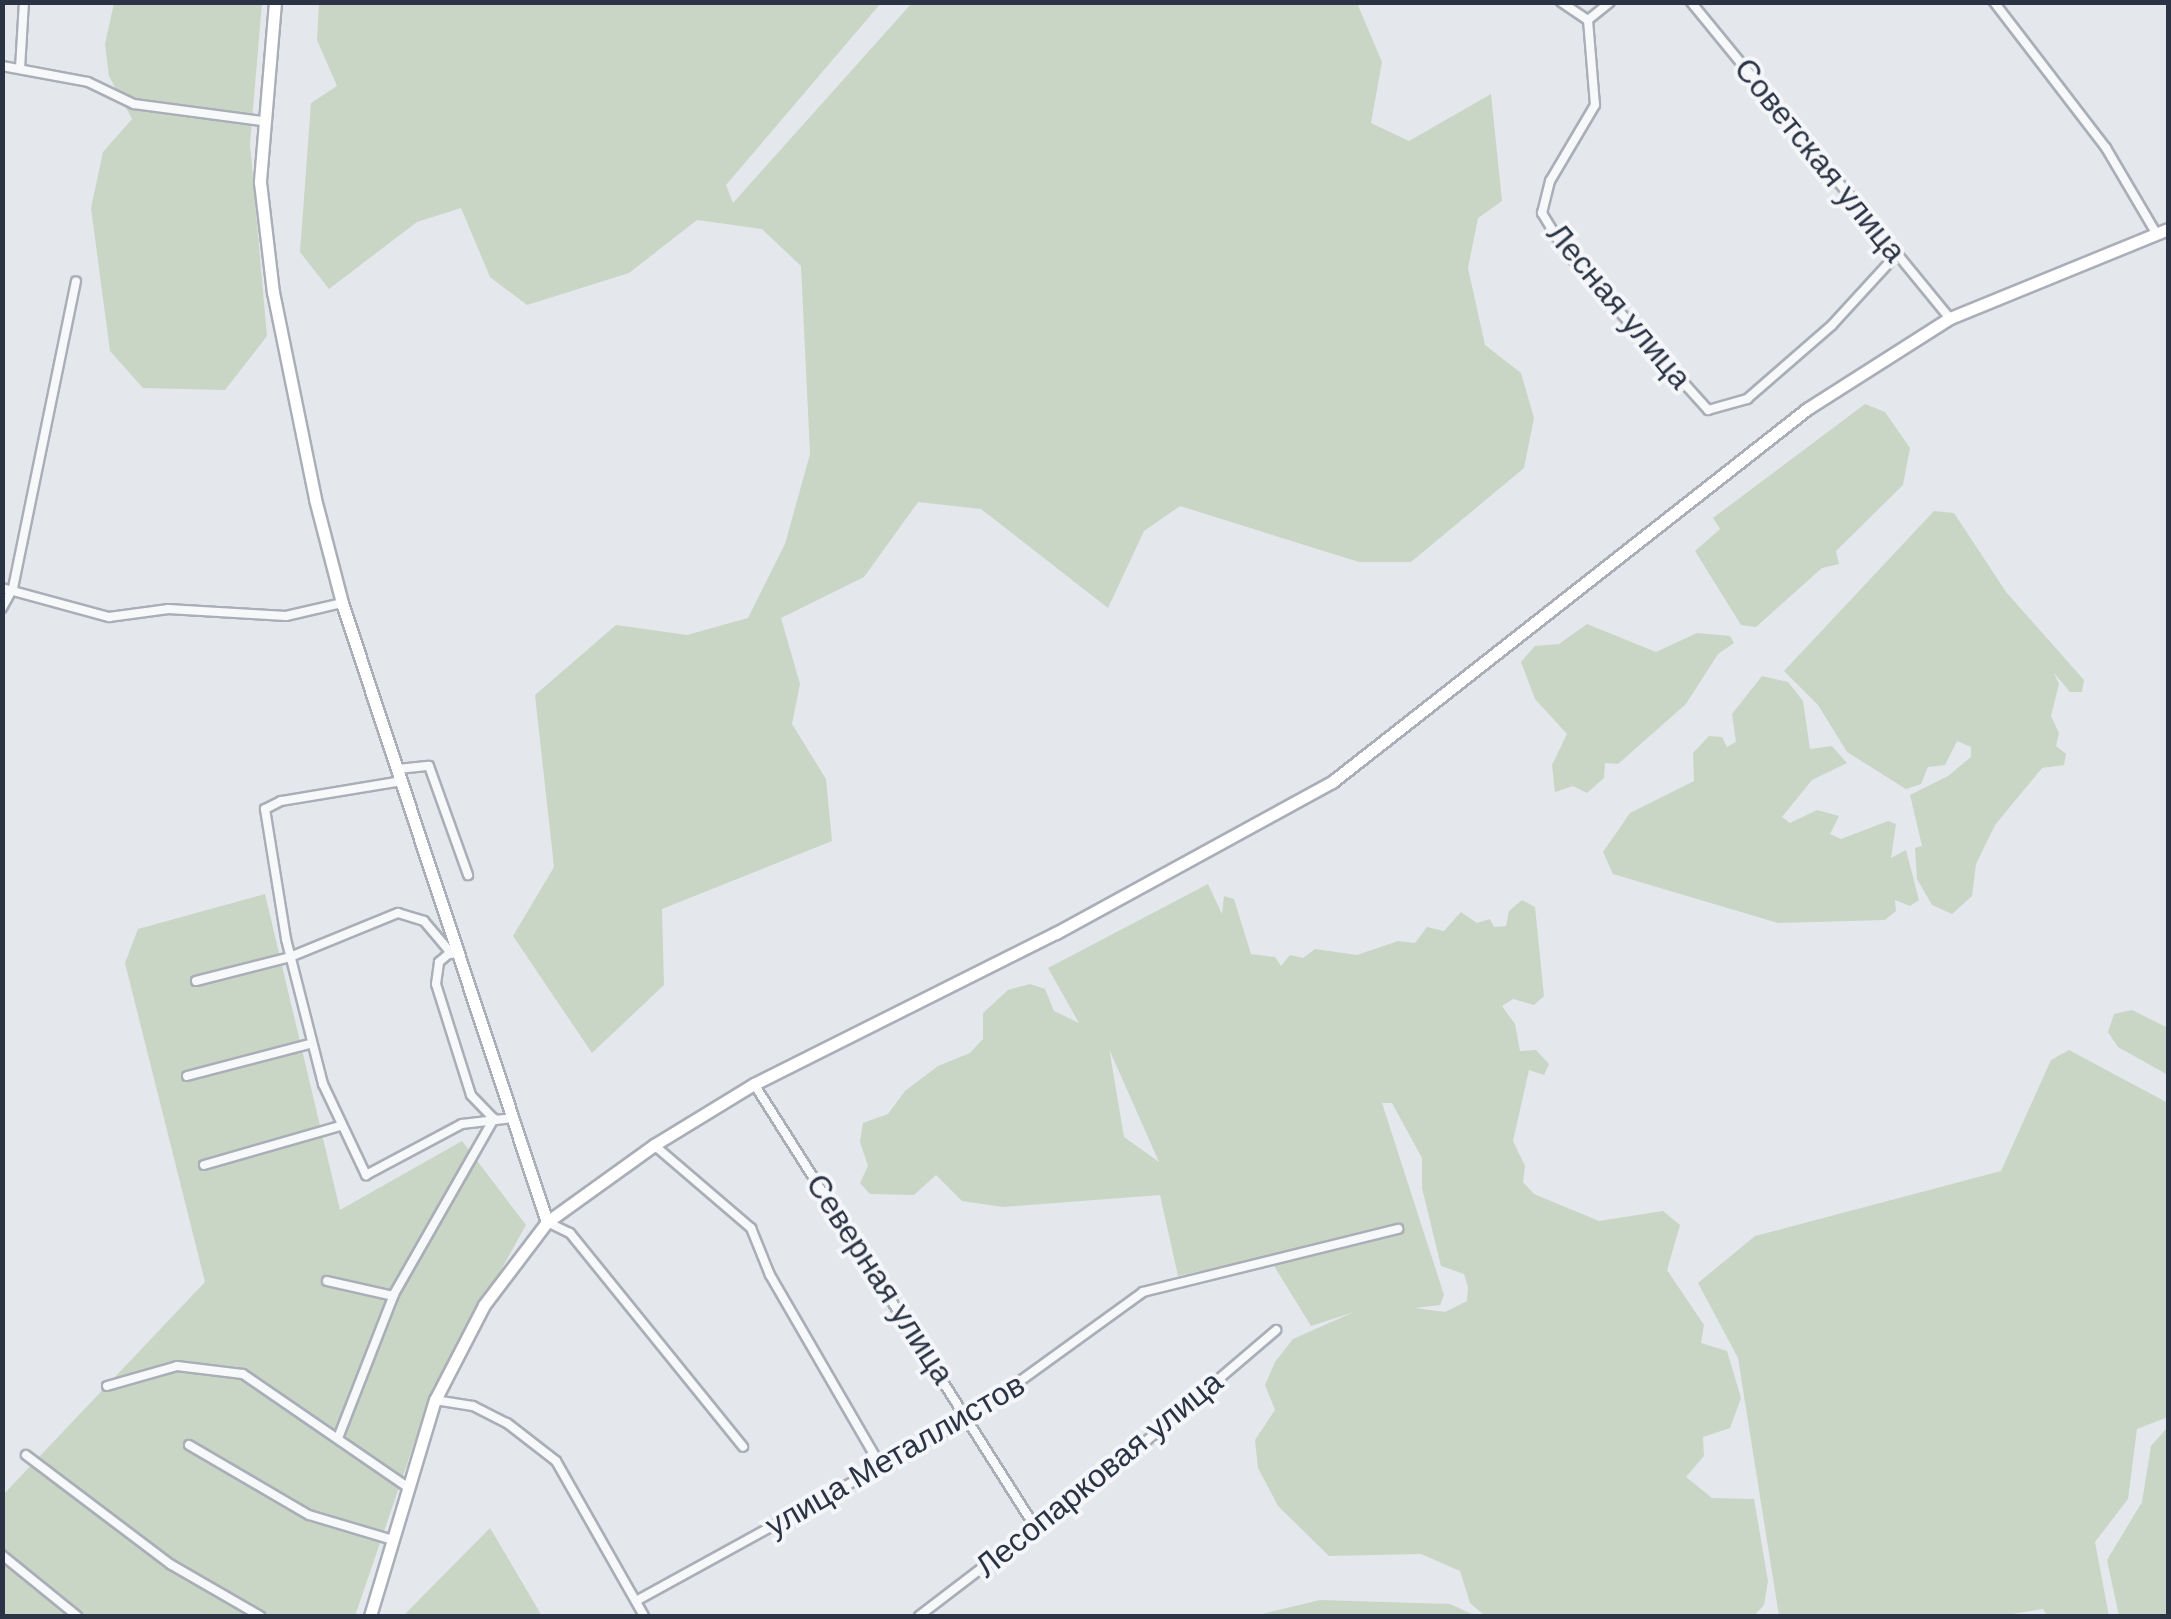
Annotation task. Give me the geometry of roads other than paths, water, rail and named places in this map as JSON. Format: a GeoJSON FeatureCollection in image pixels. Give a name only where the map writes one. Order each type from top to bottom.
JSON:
{"type":"FeatureCollection","features":[{"type":"Feature","properties":{"kind":"main road"},"geometry":{"type":"LineString","coordinates":[[276,2],[262,122],[260,182],[273,292],[342,602],[547,1222]]}},
{"type":"Feature","properties":{"kind":"main road"},"geometry":{"type":"LineString","coordinates":[[370,1616],[435,1400],[484,1305],[547,1222],[654,1144],[754,1084],[1056,934],[1332,782],[1806,409],[1950,318],[2162,231]]}},
{"type":"Feature","properties":{"kind":"street"},"geometry":{"type":"LineString","coordinates":[[20,68],[24,2]]}},
{"type":"Feature","properties":{"kind":"street"},"geometry":{"type":"LineString","coordinates":[[1561,2],[1588,20],[1610,2]]}},
{"type":"Feature","properties":{"kind":"street","name":"Советская улица"},"geometry":{"type":"LineString","coordinates":[[1691,2],[1950,318]]}},
{"type":"Feature","properties":{"kind":"street"},"geometry":{"type":"LineString","coordinates":[[1994,2],[2106,148],[2162,231]]}},
{"type":"Feature","properties":{"kind":"street","name":"Лесная улица"},"geometry":{"type":"LineString","coordinates":[[1588,20],[1594,105],[1550,181],[1542,213],[1565,250],[1708,410],[1747,400],[1832,325],[1897,254]]}},
{"type":"Feature","properties":{"kind":"street"},"geometry":{"type":"LineString","coordinates":[[2,66],[88,82],[134,104],[262,122]]}},
{"type":"Feature","properties":{"kind":"street"},"geometry":{"type":"LineString","coordinates":[[2,608],[13,588],[76,281]]}},
{"type":"Feature","properties":{"kind":"street"},"geometry":{"type":"LineString","coordinates":[[2,588],[109,616],[168,609],[286,616],[342,602]]}},
{"type":"Feature","properties":{"kind":"street"},"geometry":{"type":"LineString","coordinates":[[468,875],[429,766],[281,800],[265,809],[290,958],[310,1044],[340,1126],[366,1175],[462,1124],[514,1118]]}},
{"type":"Feature","properties":{"kind":"street"},"geometry":{"type":"LineString","coordinates":[[196,980],[290,958],[398,913],[424,921],[464,970]]}},
{"type":"Feature","properties":{"kind":"street"},"geometry":{"type":"LineString","coordinates":[[451,952],[435,970],[436,984],[471,1095],[494,1119]]}},
{"type":"Feature","properties":{"kind":"street"},"geometry":{"type":"LineString","coordinates":[[187,1076],[310,1044]]}},
{"type":"Feature","properties":{"kind":"street","name":"Северная улица"},"geometry":{"type":"LineString","coordinates":[[754,1084],[1035,1527]]}},
{"type":"Feature","properties":{"kind":"street"},"geometry":{"type":"LineString","coordinates":[[338,1438],[394,1296],[494,1119]]}},
{"type":"Feature","properties":{"kind":"street"},"geometry":{"type":"LineString","coordinates":[[204,1165],[340,1126]]}},
{"type":"Feature","properties":{"kind":"street"},"geometry":{"type":"LineString","coordinates":[[654,1144],[751,1228],[770,1275],[883,1470]]}},
{"type":"Feature","properties":{"kind":"street"},"geometry":{"type":"LineString","coordinates":[[547,1222],[570,1233],[743,1447]]}},
{"type":"Feature","properties":{"kind":"street","name":"улица Металлистов"},"geometry":{"type":"LineString","coordinates":[[636,1601],[883,1470],[969,1418],[1143,1292],[1398,1229]]}},
{"type":"Feature","properties":{"kind":"street"},"geometry":{"type":"LineString","coordinates":[[327,1281],[394,1296]]}},
{"type":"Feature","properties":{"kind":"street","name":"Лесопарковая улица"},"geometry":{"type":"LineString","coordinates":[[919,1616],[1035,1527],[1276,1330]]}},
{"type":"Feature","properties":{"kind":"street"},"geometry":{"type":"LineString","coordinates":[[107,1386],[177,1366],[243,1374],[409,1488]]}},
{"type":"Feature","properties":{"kind":"street"},"geometry":{"type":"LineString","coordinates":[[435,1400],[473,1406],[507,1423],[556,1461],[644,1616]]}},
{"type":"Feature","properties":{"kind":"street"},"geometry":{"type":"LineString","coordinates":[[189,1445],[309,1516],[393,1540]]}},
{"type":"Feature","properties":{"kind":"street"},"geometry":{"type":"LineString","coordinates":[[26,1456],[170,1564],[260,1616]]}},
{"type":"Feature","properties":{"kind":"street"},"geometry":{"type":"LineString","coordinates":[[2,1555],[77,1616]]}}]}
